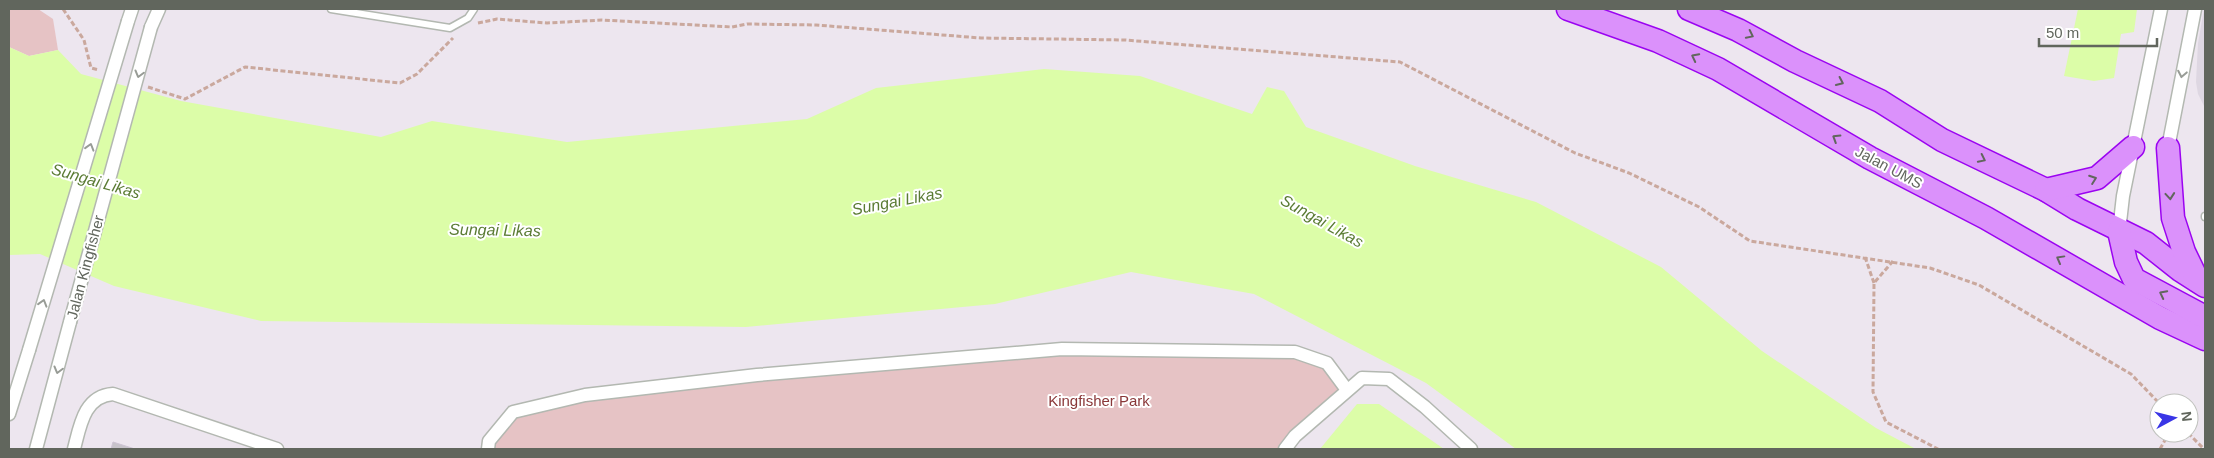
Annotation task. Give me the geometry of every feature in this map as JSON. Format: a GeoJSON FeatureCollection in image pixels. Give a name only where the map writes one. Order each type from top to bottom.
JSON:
{"type":"FeatureCollection","features":[{"type":"Feature","properties":{"kind":"highway","name":"Jalan UMS"},"geometry":{"type":"LineString","coordinates":[[1568,9],[1658,41],[1736,78],[1870,158],[1986,218],[2160,318],[2203,333]]}},
{"type":"Feature","properties":{"kind":"highway"},"geometry":{"type":"LineString","coordinates":[[1689,9],[1752,36],[1796,61],[1880,101],[1942,140],[2046,190],[2119,231],[2146,243],[2202,284]]}},
{"type":"Feature","properties":{"kind":"highway"},"geometry":{"type":"LineString","coordinates":[[2046,190],[2098,178],[2133,147]]}},
{"type":"Feature","properties":{"kind":"highway"},"geometry":{"type":"LineString","coordinates":[[2168,148],[2173,218],[2184,252],[2202,284]]}},
{"type":"Feature","properties":{"kind":"highway"},"geometry":{"type":"LineString","coordinates":[[2119,231],[2126,262],[2134,279],[2203,333]]}},
{"type":"Feature","properties":{"kind":"street","name":"Jalan Kingfisher"},"geometry":{"type":"LineString","coordinates":[[36,449],[152,27],[159,9]]}},
{"type":"Feature","properties":{"kind":"street"},"geometry":{"type":"LineString","coordinates":[[2119,231],[2133,147],[2161,9]]}},
{"type":"Feature","properties":{"kind":"street"},"geometry":{"type":"LineString","coordinates":[[2168,148],[2195,9]]}},
{"type":"Feature","properties":{"kind":"street","name":"Jalan Kingfisher"},"geometry":{"type":"LineString","coordinates":[[9,414],[130,15]]}},
{"type":"Feature","properties":{"kind":"street"},"geometry":{"type":"LineString","coordinates":[[488,449],[489,442],[513,412],[585,394],[757,375],[1062,349],[1295,352],[1327,363],[1347,390]]}},
{"type":"Feature","properties":{"kind":"street"},"geometry":{"type":"LineString","coordinates":[[1285,449],[1295,436],[1362,378],[1389,379],[1424,407],[1470,449]]}},
{"type":"Feature","properties":{"kind":"street"},"geometry":{"type":"LineString","coordinates":[[74,449],[90,403],[102,395],[113,394],[249,446],[277,449]]}},
{"type":"Feature","properties":{"kind":"lane"},"geometry":{"type":"LineString","coordinates":[[331,9],[450,28],[468,18],[474,9]]}},
{"type":"Feature","properties":{"kind":"path"},"geometry":{"type":"LineString","coordinates":[[63,9],[84,40],[91,68],[100,71]]}},
{"type":"Feature","properties":{"kind":"path"},"geometry":{"type":"LineString","coordinates":[[470,27],[496,19],[547,23],[602,20],[732,27],[747,24],[816,25],[981,38],[1125,40],[1400,62],[1575,153],[1629,174],[1699,207],[1750,241],[1930,268],[1979,285],[2131,374],[2149,393]]}},
{"type":"Feature","properties":{"kind":"path"},"geometry":{"type":"LineString","coordinates":[[138,83],[185,99],[246,67],[400,83],[417,74],[448,41],[456,37]]}},
{"type":"Feature","properties":{"kind":"path"},"geometry":{"type":"LineString","coordinates":[[1865,257],[1874,284],[1873,392],[1886,422],[1938,449]]}},
{"type":"Feature","properties":{"kind":"path"},"geometry":{"type":"LineString","coordinates":[[1874,284],[1893,262]]}},
{"type":"Feature","properties":{"kind":"shaded area"},"geometry":{"type":"Polygon","coordinates":[[[2204,9],[2205,108],[2198,94],[2196,82],[2198,43],[2204,9]]]}},
{"type":"Feature","properties":{"kind":"green space"},"geometry":{"type":"Polygon","coordinates":[[[9,9],[38,9],[53,19],[58,50],[29,56],[9,47],[9,9]]]}},
{"type":"Feature","properties":{"kind":"green space","name":"Kingfisher Park"},"geometry":{"type":"Polygon","coordinates":[[[1062,349],[1264,352],[1327,363],[1347,390],[1285,449],[488,449],[513,412],[585,395],[1062,349]]]}},
{"type":"Feature","properties":{"kind":"water"},"geometry":{"type":"Polygon","coordinates":[[[2078,9],[2137,9],[2134,32],[2121,34],[2114,78],[2094,81],[2064,76],[2078,9]]]}},
{"type":"Feature","properties":{"kind":"water","name":"Sungai Likas"},"geometry":{"type":"Polygon","coordinates":[[[9,47],[29,56],[58,50],[81,74],[181,101],[381,137],[432,121],[567,142],[807,119],[876,88],[1044,69],[1140,76],[1252,114],[1267,87],[1284,91],[1306,127],[1415,166],[1536,202],[1661,267],[1762,351],[1876,428],[1916,449],[1516,449],[1426,383],[1254,294],[1131,272],[995,304],[746,327],[261,321],[114,286],[40,254],[9,255],[9,47]]]}},
{"type":"Feature","properties":{"kind":"water"},"geometry":{"type":"Polygon","coordinates":[[[1357,404],[1379,404],[1444,449],[1320,449],[1357,404]]]}},
{"type":"Feature","properties":{"kind":"building"},"geometry":{"type":"Polygon","coordinates":[[[113,442],[135,449],[111,449],[113,442]]]}}]}
